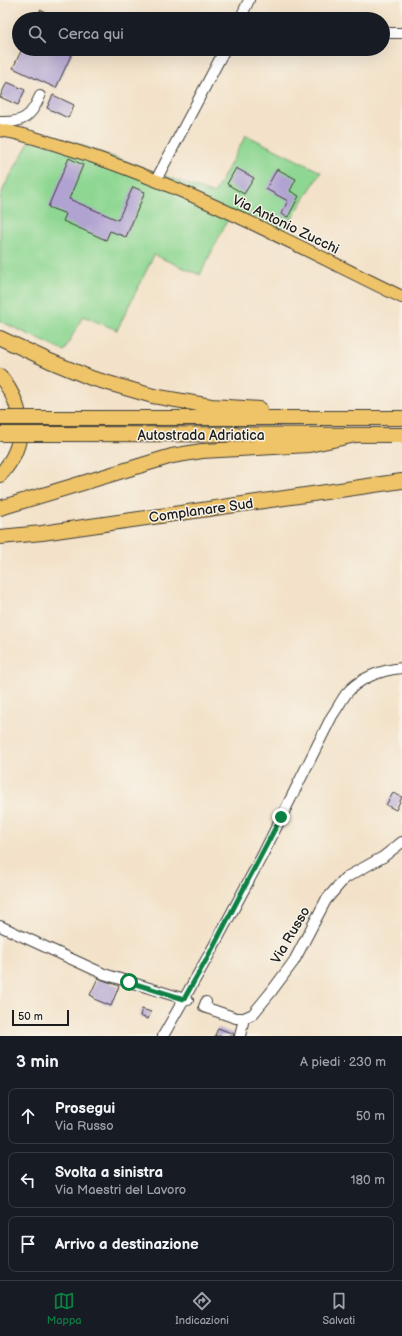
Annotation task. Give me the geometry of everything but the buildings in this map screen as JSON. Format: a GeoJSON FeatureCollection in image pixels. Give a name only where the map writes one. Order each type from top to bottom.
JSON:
{"type":"FeatureCollection","features":[{"type":"Feature","properties":{"kind":"highway"},"geometry":{"type":"LineString","coordinates":[[0,338],[91,378],[152,396],[211,406],[274,410],[306,418]]}},
{"type":"Feature","properties":{"kind":"highway"},"geometry":{"type":"LineString","coordinates":[[0,376],[15,400],[21,423],[18,444],[15,452],[0,476]]}},
{"type":"Feature","properties":{"kind":"highway"},"geometry":{"type":"LineString","coordinates":[[0,392],[8,406],[12,424],[9,442],[0,461]]}},
{"type":"Feature","properties":{"kind":"highway","name":"Autostrada Adriatica"},"geometry":{"type":"LineString","coordinates":[[0,418],[402,418]]}},
{"type":"Feature","properties":{"kind":"highway","name":"Autostrada Adriatica"},"geometry":{"type":"LineString","coordinates":[[0,434],[402,435]]}},
{"type":"Feature","properties":{"kind":"highway"},"geometry":{"type":"LineString","coordinates":[[0,508],[172,456],[208,451],[309,445],[356,435]]}},
{"type":"Feature","properties":{"kind":"highway","name":"Complanare Sud"},"geometry":{"type":"LineString","coordinates":[[0,537],[42,534],[402,481]]}},
{"type":"Feature","properties":{"kind":"main road","name":"Via Antonio Zucchi"},"geometry":{"type":"LineString","coordinates":[[0,130],[26,135],[113,163],[156,180],[237,217],[402,297]]}},
{"type":"Feature","properties":{"kind":"street"},"geometry":{"type":"LineString","coordinates":[[243,12],[249,0]]}},
{"type":"Feature","properties":{"kind":"street"},"geometry":{"type":"LineString","coordinates":[[390,33],[402,33]]}},
{"type":"Feature","properties":{"kind":"street"},"geometry":{"type":"LineString","coordinates":[[156,180],[221,56]]}},
{"type":"Feature","properties":{"kind":"street"},"geometry":{"type":"LineString","coordinates":[[0,122],[19,121],[34,110],[40,96]]}},
{"type":"Feature","properties":{"kind":"street"},"geometry":{"type":"LineString","coordinates":[[168,1036],[263,854],[332,716],[346,694],[356,684],[378,673],[391,669],[402,668]]}},
{"type":"Feature","properties":{"kind":"street","name":"Via Russo"},"geometry":{"type":"LineString","coordinates":[[244,1018],[253,1014],[294,960],[326,900],[345,878],[383,857],[402,842]]}},
{"type":"Feature","properties":{"kind":"street"},"geometry":{"type":"LineString","coordinates":[[0,926],[104,974],[186,1000]]}},
{"type":"Feature","properties":{"kind":"street"},"geometry":{"type":"LineString","coordinates":[[163,1036],[186,1000]]}},
{"type":"Feature","properties":{"kind":"street"},"geometry":{"type":"LineString","coordinates":[[206,1002],[204,1007],[206,1008],[229,1016],[244,1018],[240,1036]]}},
{"type":"Feature","properties":{"kind":"green space"},"geometry":{"type":"Polygon","coordinates":[[[246,135],[321,172],[286,228],[281,240],[229,217],[200,275],[154,255],[117,330],[83,316],[64,351],[0,321],[0,198],[5,185],[31,139],[66,149],[70,141],[214,194],[246,135]]]}},
{"type":"Feature","properties":{"kind":"route"},"geometry":{"type":"LineString","coordinates":[[129,982],[184,999],[263,854],[281,817]]}}]}
